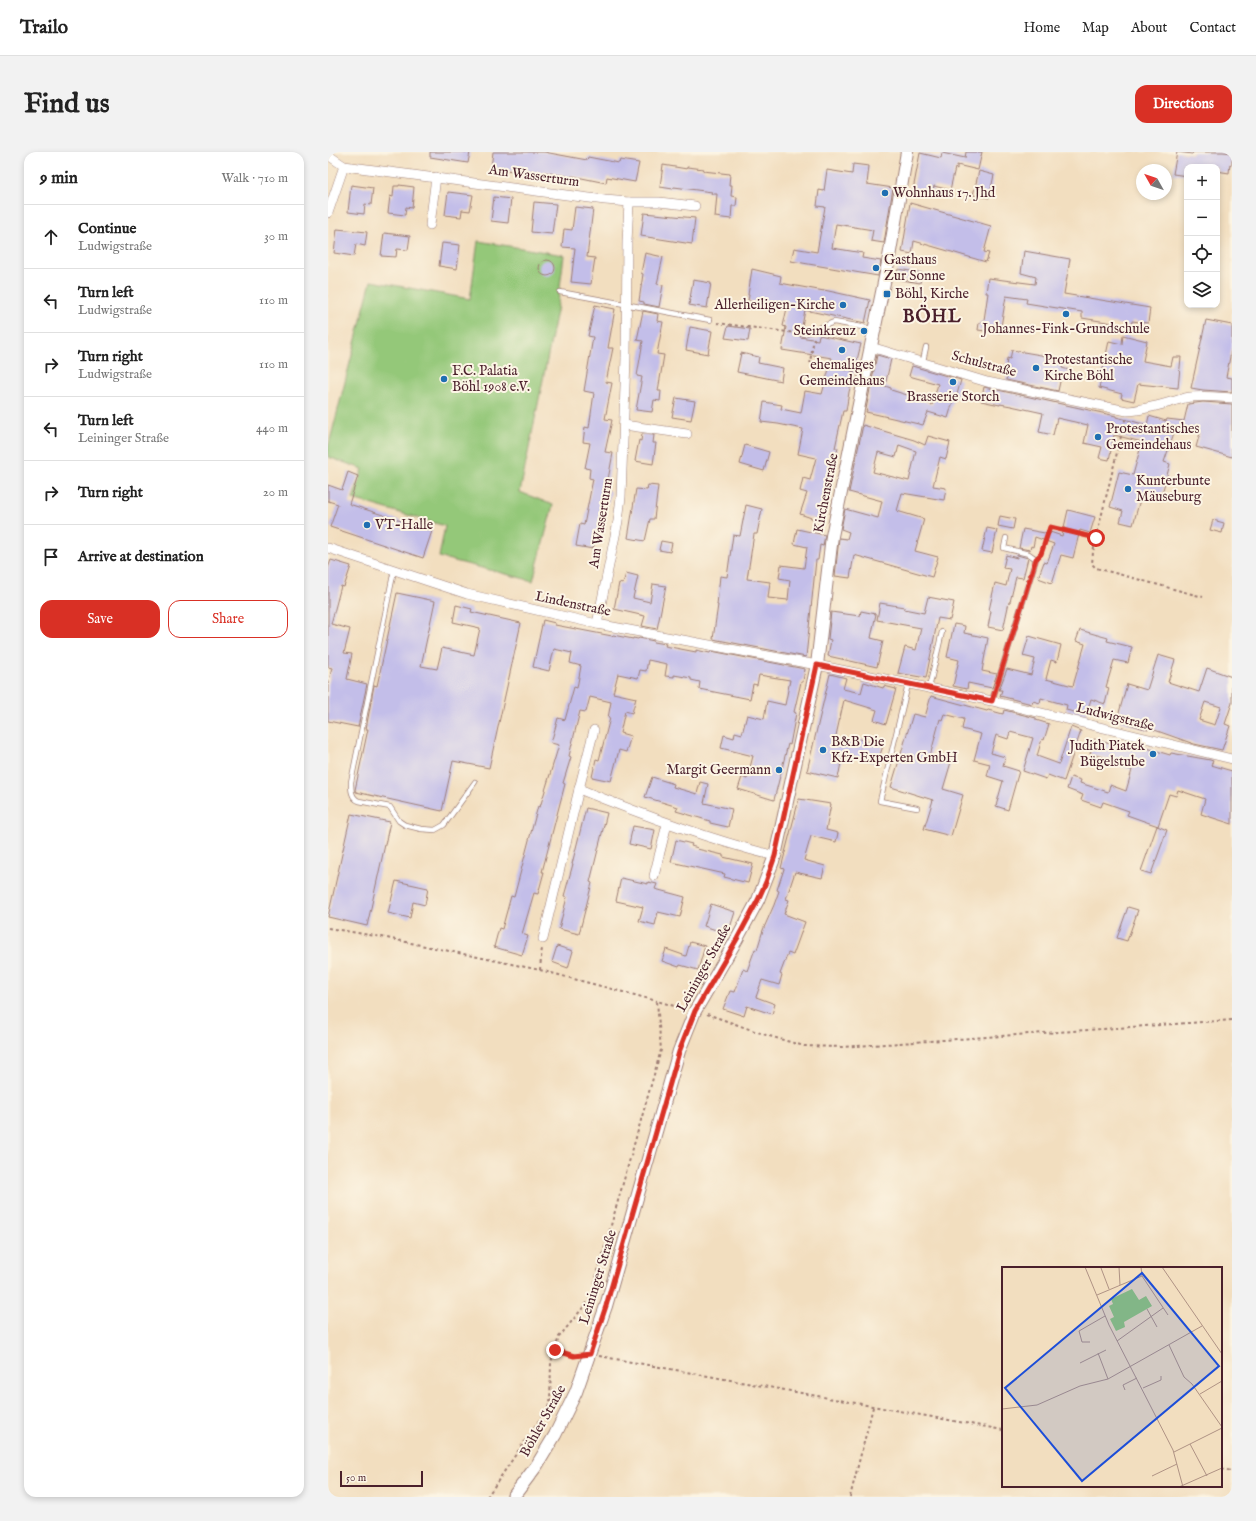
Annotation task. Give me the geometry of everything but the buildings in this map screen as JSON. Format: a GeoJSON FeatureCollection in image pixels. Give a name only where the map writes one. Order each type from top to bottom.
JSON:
{"type":"FeatureCollection","features":[{"type":"Feature","properties":{"kind":"street","name":"Kirchenstraße"},"geometry":{"type":"LineString","coordinates":[[817,665],[832,536],[875,329],[908,152]]}},
{"type":"Feature","properties":{"kind":"street"},"geometry":{"type":"LineString","coordinates":[[328,156],[344,166],[328,213]]}},
{"type":"Feature","properties":{"kind":"street","name":"Am Wasserturm"},"geometry":{"type":"LineString","coordinates":[[344,166],[629,202],[654,201],[695,206]]}},
{"type":"Feature","properties":{"kind":"street"},"geometry":{"type":"LineString","coordinates":[[430,225],[436,177]]}},
{"type":"Feature","properties":{"kind":"street","name":"Am Wasserturm"},"geometry":{"type":"LineString","coordinates":[[597,624],[618,522],[622,472],[629,202]]}},
{"type":"Feature","properties":{"kind":"street","name":"Schulstraße"},"geometry":{"type":"LineString","coordinates":[[871,347],[923,361],[987,382],[1127,411],[1140,411],[1187,398],[1208,396],[1232,398]]}},
{"type":"Feature","properties":{"kind":"street"},"geometry":{"type":"LineString","coordinates":[[624,425],[687,434]]}},
{"type":"Feature","properties":{"kind":"street","name":"Lindenstraße"},"geometry":{"type":"LineString","coordinates":[[328,548],[467,594],[597,624],[817,665]]}},
{"type":"Feature","properties":{"kind":"street","name":"Ludwigstraße"},"geometry":{"type":"LineString","coordinates":[[817,665],[992,701],[1232,759]]}},
{"type":"Feature","properties":{"kind":"street","name":"Leininger Straße"},"geometry":{"type":"LineString","coordinates":[[590,1354],[679,1052],[695,1011],[758,900],[775,856],[817,665]]}},
{"type":"Feature","properties":{"kind":"street"},"geometry":{"type":"LineString","coordinates":[[543,939],[578,789],[594,730]]}},
{"type":"Feature","properties":{"kind":"street"},"geometry":{"type":"LineString","coordinates":[[578,789],[666,824],[775,856]]}},
{"type":"Feature","properties":{"kind":"street"},"geometry":{"type":"LineString","coordinates":[[654,876],[666,824]]}},
{"type":"Feature","properties":{"kind":"street","name":"Böhler Straße"},"geometry":{"type":"LineString","coordinates":[[513,1497],[537,1465],[558,1430],[576,1392],[590,1354]]}},
{"type":"Feature","properties":{"kind":"lane"},"geometry":{"type":"LineString","coordinates":[[560,292],[710,320]]}},
{"type":"Feature","properties":{"kind":"lane"},"geometry":{"type":"LineString","coordinates":[[804,334],[834,322],[875,329]]}},
{"type":"Feature","properties":{"kind":"lane"},"geometry":{"type":"LineString","coordinates":[[923,361],[926,347]]}},
{"type":"Feature","properties":{"kind":"lane"},"geometry":{"type":"LineString","coordinates":[[992,701],[1036,559],[1029,554],[1004,548],[1006,538]]}},
{"type":"Feature","properties":{"kind":"lane"},"geometry":{"type":"LineString","coordinates":[[394,570],[351,782],[352,792],[356,800],[390,807],[399,821],[405,825],[421,829],[435,830],[449,820],[475,782]]}},
{"type":"Feature","properties":{"kind":"lane"},"geometry":{"type":"LineString","coordinates":[[929,688],[942,632]]}},
{"type":"Feature","properties":{"kind":"lane"},"geometry":{"type":"LineString","coordinates":[[908,684],[880,800],[917,808]]}},
{"type":"Feature","properties":{"kind":"path"},"geometry":{"type":"LineString","coordinates":[[710,320],[714,323],[804,334]]}},
{"type":"Feature","properties":{"kind":"path"},"geometry":{"type":"LineString","coordinates":[[816,329],[810,362],[865,373]]}},
{"type":"Feature","properties":{"kind":"path"},"geometry":{"type":"LineString","coordinates":[[1127,411],[1096,538],[1092,564],[1096,568],[1203,597]]}},
{"type":"Feature","properties":{"kind":"path"},"geometry":{"type":"LineString","coordinates":[[1036,559],[1041,554],[1050,527],[1096,538]]}},
{"type":"Feature","properties":{"kind":"path"},"geometry":{"type":"LineString","coordinates":[[328,928],[382,937],[540,970],[706,1013],[740,1026],[804,1046],[842,1047],[1232,1020]]}},
{"type":"Feature","properties":{"kind":"path"},"geometry":{"type":"LineString","coordinates":[[540,970],[543,939]]}},
{"type":"Feature","properties":{"kind":"path"},"geometry":{"type":"LineString","coordinates":[[487,1497],[550,1404],[551,1362],[559,1337],[590,1299],[661,1050],[657,1001]]}},
{"type":"Feature","properties":{"kind":"path"},"geometry":{"type":"LineString","coordinates":[[555,1350],[574,1356],[590,1354],[1002,1430]]}},
{"type":"Feature","properties":{"kind":"path"},"geometry":{"type":"LineString","coordinates":[[850,1497],[874,1407]]}},
{"type":"Feature","properties":{"kind":"path"},"geometry":{"type":"LineString","coordinates":[[1222,1469],[1232,1471]]}},
{"type":"Feature","properties":{"kind":"green space","name":"F.C. Palatia Böhl 1908 e.V."},"geometry":{"type":"Polygon","coordinates":[[[478,241],[564,255],[557,311],[520,492],[553,505],[533,581],[439,557],[445,526],[353,499],[363,469],[328,457],[328,448],[371,281],[470,299],[478,241]]]}},
{"type":"Feature","properties":{"kind":"place","name":"Wohnhaus 17. Jhd"},"geometry":{"type":"Point","coordinates":[885,193]}},
{"type":"Feature","properties":{"kind":"place","name":"Gasthaus Zur Sonne"},"geometry":{"type":"Point","coordinates":[876,268]}},
{"type":"Feature","properties":{"kind":"place","name":"Böhl, Kirche"},"geometry":{"type":"Point","coordinates":[887,294]}},
{"type":"Feature","properties":{"kind":"place","name":"Allerheiligen-Kirche"},"geometry":{"type":"Point","coordinates":[843,305]}},
{"type":"Feature","properties":{"kind":"place","name":"Johannes-Fink-Grundschule"},"geometry":{"type":"Point","coordinates":[1066,314]}},
{"type":"Feature","properties":{"kind":"place","name":"Steinkreuz"},"geometry":{"type":"Point","coordinates":[864,331]}},
{"type":"Feature","properties":{"kind":"place","name":"ehemaliges Gemeindehaus"},"geometry":{"type":"Point","coordinates":[842,350]}},
{"type":"Feature","properties":{"kind":"place","name":"Protestantische Kirche Böhl"},"geometry":{"type":"Point","coordinates":[1036,368]}},
{"type":"Feature","properties":{"kind":"place","name":"F.C. Palatia Böhl 1908 e.V."},"geometry":{"type":"Point","coordinates":[444,379]}},
{"type":"Feature","properties":{"kind":"place","name":"Brasserie Storch"},"geometry":{"type":"Point","coordinates":[953,382]}},
{"type":"Feature","properties":{"kind":"place","name":"Protestantisches Gemeindehaus"},"geometry":{"type":"Point","coordinates":[1098,437]}},
{"type":"Feature","properties":{"kind":"place","name":"Kunterbunte Mäuseburg"},"geometry":{"type":"Point","coordinates":[1128,489]}},
{"type":"Feature","properties":{"kind":"place","name":"VT-Halle"},"geometry":{"type":"Point","coordinates":[367,525]}},
{"type":"Feature","properties":{"kind":"place","name":"B&B Die Kfz-Experten GmbH"},"geometry":{"type":"Point","coordinates":[823,750]}},
{"type":"Feature","properties":{"kind":"place","name":"Judith Piatek Bügelstube"},"geometry":{"type":"Point","coordinates":[1153,754]}},
{"type":"Feature","properties":{"kind":"place","name":"Margit Geermann"},"geometry":{"type":"Point","coordinates":[779,770]}},
{"type":"Feature","properties":{"kind":"district","name":"BÖHL"},"geometry":{"type":"Point","coordinates":[932,317]}},
{"type":"Feature","properties":{"kind":"route"},"geometry":{"type":"LineString","coordinates":[[555,1350],[574,1356],[590,1354],[606,1306],[679,1052],[695,1011],[726,960],[758,900],[775,856],[817,665],[992,701],[1036,559],[1041,554],[1050,527],[1096,538]]}}]}
